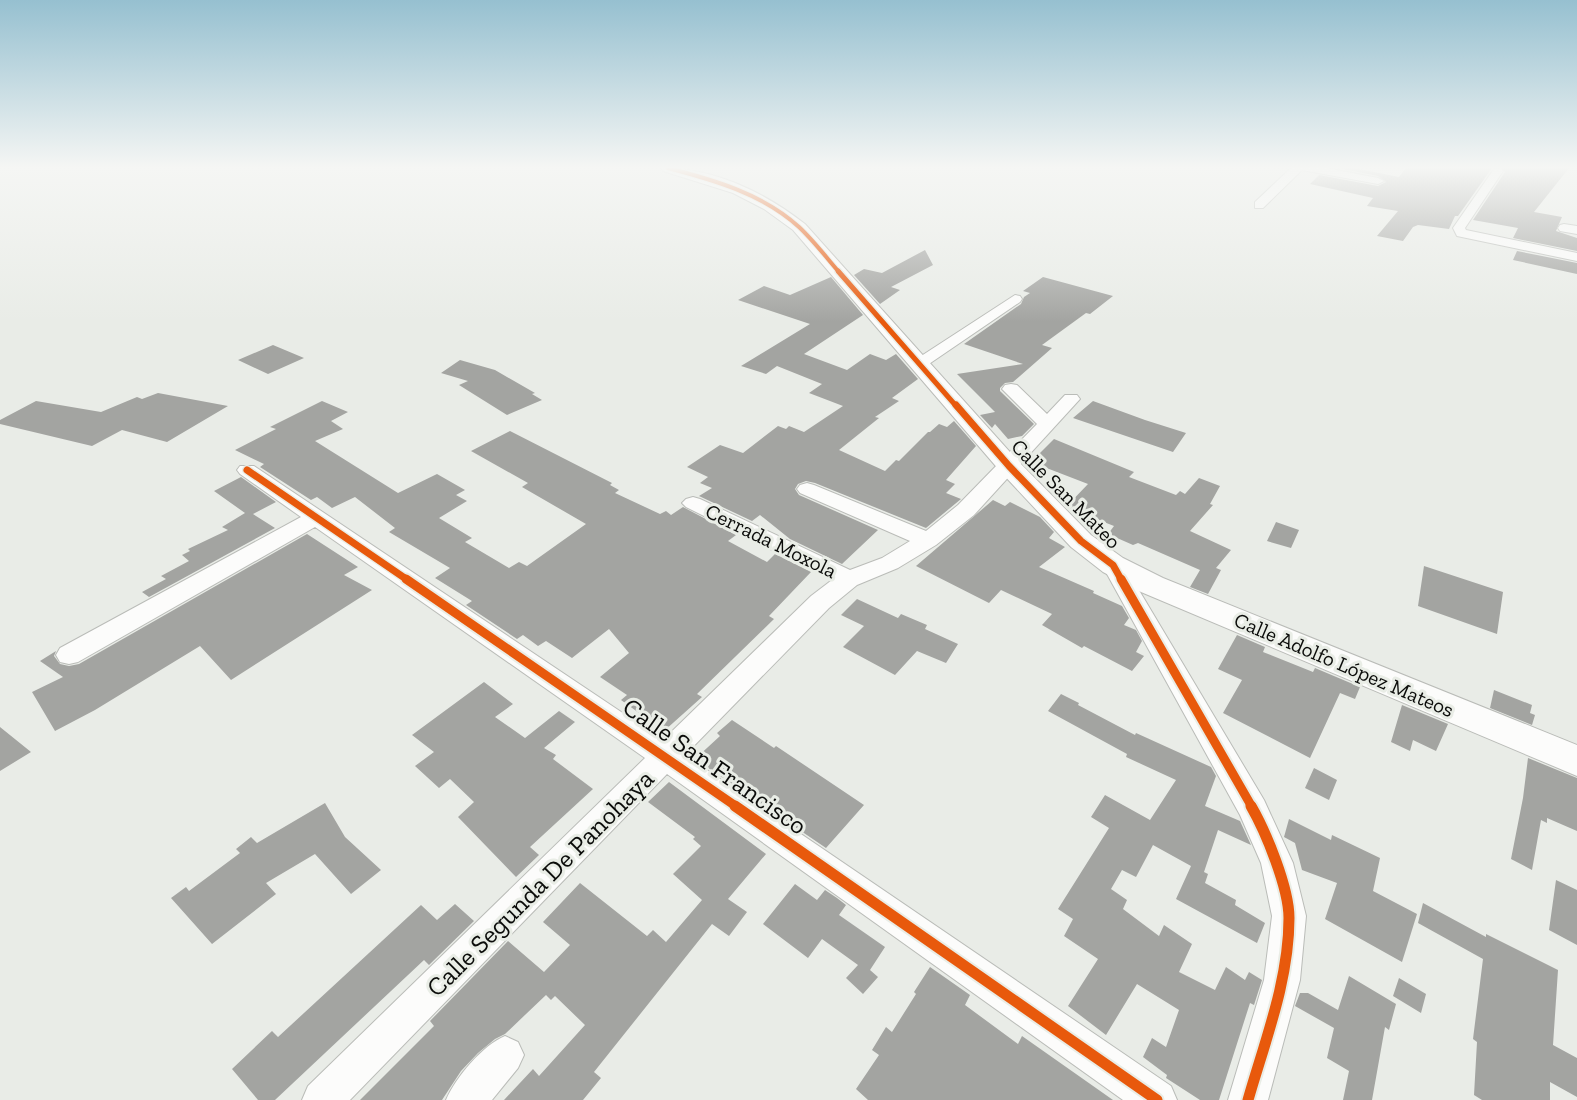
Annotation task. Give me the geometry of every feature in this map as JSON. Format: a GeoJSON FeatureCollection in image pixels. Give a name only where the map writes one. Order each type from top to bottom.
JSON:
{"type":"FeatureCollection","features":[{"type":"Feature","properties":{"kind":"street","name":"Calle San Mateo"},"geometry":{"type":"LineString","coordinates":[[789,219],[816,244],[1009,466],[1082,541],[1113,565],[1252,809],[1277,862],[1289,916],[1282,980],[1248,1100]]}},
{"type":"Feature","properties":{"kind":"street"},"geometry":{"type":"LineString","coordinates":[[1465,219],[1459,228],[1461,233],[1577,257]]}},
{"type":"Feature","properties":{"kind":"street"},"geometry":{"type":"LineString","coordinates":[[920,362],[1015,299]]}},
{"type":"Feature","properties":{"kind":"street"},"geometry":{"type":"LineString","coordinates":[[1011,388],[1047,423]]}},
{"type":"Feature","properties":{"kind":"street","name":"Calle Segunda De Panohaya"},"geometry":{"type":"LineString","coordinates":[[322,1100],[820,603],[849,579],[890,563],[928,540],[966,510],[1071,399]]}},
{"type":"Feature","properties":{"kind":"street","name":"Calle San Francisco"},"geometry":{"type":"LineString","coordinates":[[247,470],[667,758],[1157,1100]]}},
{"type":"Feature","properties":{"kind":"street"},"geometry":{"type":"LineString","coordinates":[[807,489],[928,540]]}},
{"type":"Feature","properties":{"kind":"street","name":"Cerrada Moxola"},"geometry":{"type":"LineString","coordinates":[[693,503],[849,579]]}},
{"type":"Feature","properties":{"kind":"street"},"geometry":{"type":"LineString","coordinates":[[69,655],[317,517]]}},
{"type":"Feature","properties":{"kind":"street","name":"Calle Adolfo López Mateos"},"geometry":{"type":"LineString","coordinates":[[1113,565],[1152,585],[1577,761]]}},
{"type":"Feature","properties":{"kind":"street"},"geometry":{"type":"LineString","coordinates":[[466,1100],[505,1055]]}},
{"type":"Feature","properties":{"kind":"building"},"geometry":{"type":"Polygon","coordinates":[[[1391,219],[1453,219],[1449,229],[1418,225],[1413,227],[1403,241],[1377,236],[1391,219]]]}},
{"type":"Feature","properties":{"kind":"building"},"geometry":{"type":"Polygon","coordinates":[[[1561,219],[1556,231],[1577,238],[1577,251],[1513,238],[1518,228],[1473,220],[1561,219]]]}},
{"type":"Feature","properties":{"kind":"building"},"geometry":{"type":"Polygon","coordinates":[[[925,250],[933,265],[891,287],[900,290],[880,304],[854,275],[864,269],[882,273],[925,250]]]}},
{"type":"Feature","properties":{"kind":"building"},"geometry":{"type":"Polygon","coordinates":[[[1517,251],[1577,263],[1577,274],[1513,260],[1517,251]]]}},
{"type":"Feature","properties":{"kind":"building"},"geometry":{"type":"Polygon","coordinates":[[[831,277],[863,315],[804,354],[847,370],[870,354],[886,360],[896,354],[918,379],[892,398],[899,401],[875,417],[879,418],[839,450],[885,471],[939,424],[947,427],[954,421],[976,446],[946,480],[955,484],[946,493],[961,499],[926,528],[815,483],[806,481],[798,484],[795,489],[799,495],[878,530],[842,564],[790,539],[760,515],[752,521],[699,496],[712,488],[700,483],[708,477],[687,467],[720,445],[743,453],[778,426],[786,429],[789,426],[804,432],[843,406],[809,393],[822,384],[777,366],[766,374],[741,366],[810,324],[738,300],[764,286],[790,295],[831,277]]]}},
{"type":"Feature","properties":{"kind":"building"},"geometry":{"type":"Polygon","coordinates":[[[1043,277],[1113,296],[1042,345],[1052,348],[1013,382],[1005,383],[1000,388],[1000,391],[1034,424],[1022,436],[1008,439],[995,424],[992,428],[980,415],[995,412],[957,374],[1023,364],[964,344],[1021,304],[1024,297],[1030,293],[1023,291],[1043,277]]]}},
{"type":"Feature","properties":{"kind":"building"},"geometry":{"type":"Polygon","coordinates":[[[273,345],[304,358],[268,374],[238,360],[273,345]]]}},
{"type":"Feature","properties":{"kind":"building"},"geometry":{"type":"Polygon","coordinates":[[[460,360],[495,370],[535,393],[532,394],[542,400],[507,415],[459,385],[468,381],[441,373],[460,360]]]}},
{"type":"Feature","properties":{"kind":"building"},"geometry":{"type":"Polygon","coordinates":[[[158,393],[228,406],[167,442],[122,430],[92,446],[0,424],[0,420],[36,401],[101,412],[137,397],[142,399],[158,393]]]}},
{"type":"Feature","properties":{"kind":"building"},"geometry":{"type":"Polygon","coordinates":[[[322,401],[348,412],[331,421],[343,429],[315,441],[398,493],[437,474],[465,490],[456,495],[467,501],[439,518],[472,538],[465,542],[509,568],[519,562],[527,566],[586,524],[522,487],[528,483],[471,451],[510,431],[612,483],[610,485],[619,490],[615,493],[660,514],[666,511],[671,515],[683,507],[736,535],[728,541],[767,562],[775,554],[811,572],[769,616],[774,619],[697,694],[702,697],[664,731],[621,700],[627,695],[600,677],[629,653],[609,629],[572,658],[546,641],[538,646],[523,635],[517,639],[466,605],[472,601],[435,578],[450,568],[389,532],[395,528],[355,497],[332,508],[317,497],[311,500],[260,467],[264,464],[235,450],[276,429],[270,427],[322,401]]]}},
{"type":"Feature","properties":{"kind":"building"},"geometry":{"type":"Polygon","coordinates":[[[1093,401],[1186,433],[1173,452],[1073,418],[1093,401]]]}},
{"type":"Feature","properties":{"kind":"building"},"geometry":{"type":"Polygon","coordinates":[[[1054,439],[1134,472],[1129,477],[1176,495],[1180,491],[1185,494],[1199,478],[1220,486],[1210,504],[1213,505],[1190,531],[1231,550],[1216,568],[1221,570],[1208,594],[1190,587],[1200,570],[1138,543],[1133,545],[1108,534],[1114,526],[1066,507],[1088,484],[1031,462],[1054,439]]]}},
{"type":"Feature","properties":{"kind":"building"},"geometry":{"type":"Polygon","coordinates":[[[241,477],[276,502],[253,514],[275,528],[149,597],[142,592],[166,579],[161,576],[189,561],[182,555],[190,551],[188,549],[228,530],[222,527],[245,513],[214,491],[241,477]]]}},
{"type":"Feature","properties":{"kind":"building"},"geometry":{"type":"Polygon","coordinates":[[[993,500],[1005,506],[1010,502],[1040,517],[1054,532],[1049,538],[1065,547],[1039,567],[1122,606],[1129,618],[1124,625],[1136,630],[1142,641],[1136,652],[1144,656],[1132,671],[1084,646],[1082,648],[1042,625],[1052,614],[1001,590],[989,603],[916,566],[993,500]]]}},
{"type":"Feature","properties":{"kind":"building"},"geometry":{"type":"Polygon","coordinates":[[[1276,522],[1299,530],[1291,548],[1267,541],[1276,522]]]}},
{"type":"Feature","properties":{"kind":"building"},"geometry":{"type":"Polygon","coordinates":[[[307,534],[358,567],[344,575],[372,590],[231,680],[200,646],[95,710],[55,731],[32,692],[63,677],[40,661],[56,651],[54,656],[60,664],[69,666],[79,664],[307,534]]]}},
{"type":"Feature","properties":{"kind":"building"},"geometry":{"type":"Polygon","coordinates":[[[1424,566],[1503,592],[1497,634],[1418,606],[1424,566]]]}},
{"type":"Feature","properties":{"kind":"building"},"geometry":{"type":"Polygon","coordinates":[[[857,599],[898,618],[901,614],[927,625],[925,629],[958,644],[946,663],[917,651],[895,675],[843,647],[864,626],[841,615],[857,599]]]}},
{"type":"Feature","properties":{"kind":"building"},"geometry":{"type":"Polygon","coordinates":[[[1237,635],[1265,647],[1263,652],[1313,672],[1315,668],[1360,687],[1355,699],[1340,693],[1310,758],[1223,713],[1242,680],[1218,669],[1237,635]]]}},
{"type":"Feature","properties":{"kind":"building"},"geometry":{"type":"Polygon","coordinates":[[[484,682],[513,704],[495,717],[525,738],[559,711],[575,722],[544,748],[556,755],[553,759],[593,789],[530,847],[539,855],[516,877],[458,817],[474,802],[450,779],[439,788],[415,766],[434,752],[412,735],[484,682]]]}},
{"type":"Feature","properties":{"kind":"building"},"geometry":{"type":"Polygon","coordinates":[[[1494,690],[1532,705],[1530,713],[1535,715],[1532,725],[1490,708],[1494,690]]]}},
{"type":"Feature","properties":{"kind":"building"},"geometry":{"type":"Polygon","coordinates":[[[1061,694],[1135,735],[1136,733],[1211,767],[1216,776],[1205,806],[1240,821],[1251,845],[1218,830],[1204,872],[1208,874],[1205,883],[1236,900],[1235,905],[1265,923],[1257,943],[1176,899],[1191,866],[1153,845],[1136,877],[1122,870],[1111,889],[1127,900],[1123,909],[1159,936],[1164,925],[1192,944],[1179,972],[1215,990],[1226,967],[1245,980],[1249,972],[1262,980],[1254,1005],[1250,1003],[1219,1100],[1200,1100],[1166,1078],[1167,1075],[1143,1057],[1152,1038],[1166,1047],[1179,1010],[1137,984],[1106,1035],[1068,1006],[1098,959],[1064,936],[1073,919],[1058,909],[1109,828],[1091,817],[1105,795],[1150,820],[1176,780],[1126,757],[1127,754],[1048,711],[1061,694]]]}},
{"type":"Feature","properties":{"kind":"building"},"geometry":{"type":"Polygon","coordinates":[[[1402,705],[1448,724],[1436,751],[1413,740],[1410,751],[1391,742],[1402,705]]]}},
{"type":"Feature","properties":{"kind":"building"},"geometry":{"type":"Polygon","coordinates":[[[732,720],[774,748],[776,746],[864,805],[826,848],[695,759],[720,736],[717,733],[732,720]]]}},
{"type":"Feature","properties":{"kind":"building"},"geometry":{"type":"Polygon","coordinates":[[[0,727],[31,752],[0,771],[0,727]]]}},
{"type":"Feature","properties":{"kind":"building"},"geometry":{"type":"Polygon","coordinates":[[[1528,758],[1577,778],[1577,831],[1547,818],[1547,823],[1541,820],[1532,870],[1511,859],[1528,758]]]}},
{"type":"Feature","properties":{"kind":"building"},"geometry":{"type":"Polygon","coordinates":[[[1314,768],[1337,780],[1329,800],[1305,788],[1314,768]]]}},
{"type":"Feature","properties":{"kind":"building"},"geometry":{"type":"Polygon","coordinates":[[[669,782],[766,854],[728,899],[747,912],[729,936],[712,924],[594,1072],[601,1078],[583,1100],[504,1100],[533,1069],[539,1076],[585,1025],[555,996],[551,1000],[546,995],[505,1034],[478,1053],[461,1071],[442,1100],[360,1100],[434,1026],[430,1021],[508,941],[544,972],[570,945],[543,922],[580,883],[647,936],[653,930],[666,942],[702,900],[673,874],[701,846],[693,839],[695,837],[648,802],[669,782]]]}},
{"type":"Feature","properties":{"kind":"building"},"geometry":{"type":"Polygon","coordinates":[[[325,803],[345,837],[381,870],[351,894],[315,854],[266,883],[276,894],[212,944],[171,898],[186,887],[189,891],[240,853],[236,849],[251,837],[257,843],[325,803]]]}},
{"type":"Feature","properties":{"kind":"building"},"geometry":{"type":"Polygon","coordinates":[[[1289,819],[1331,840],[1332,835],[1380,858],[1373,891],[1417,914],[1402,962],[1325,919],[1337,883],[1302,870],[1295,843],[1284,837],[1289,819]]]}},
{"type":"Feature","properties":{"kind":"building"},"geometry":{"type":"Polygon","coordinates":[[[1556,880],[1577,890],[1577,945],[1549,930],[1556,880]]]}},
{"type":"Feature","properties":{"kind":"building"},"geometry":{"type":"Polygon","coordinates":[[[795,884],[817,900],[825,890],[837,898],[846,905],[839,915],[885,947],[870,970],[878,977],[863,994],[846,978],[858,965],[822,939],[808,958],[763,924],[795,884]]]}},
{"type":"Feature","properties":{"kind":"building"},"geometry":{"type":"Polygon","coordinates":[[[1423,903],[1486,937],[1486,934],[1558,970],[1553,1045],[1577,1058],[1577,1097],[1550,1082],[1550,1100],[1482,1100],[1474,1095],[1477,1042],[1473,1039],[1483,959],[1418,923],[1423,903]]]}},
{"type":"Feature","properties":{"kind":"building"},"geometry":{"type":"Polygon","coordinates":[[[455,904],[474,921],[429,965],[424,960],[275,1100],[258,1100],[232,1069],[272,1031],[278,1037],[421,905],[437,920],[455,904]]]}},
{"type":"Feature","properties":{"kind":"building"},"geometry":{"type":"Polygon","coordinates":[[[930,967],[970,995],[965,1005],[1018,1044],[1022,1036],[1113,1100],[868,1100],[856,1089],[879,1055],[872,1050],[886,1027],[892,1032],[930,967]]]}},
{"type":"Feature","properties":{"kind":"building"},"geometry":{"type":"Polygon","coordinates":[[[1349,976],[1396,1004],[1389,1030],[1385,1027],[1372,1100],[1343,1100],[1349,1071],[1327,1058],[1334,1028],[1295,1006],[1300,993],[1308,993],[1338,1010],[1349,976]]]}},
{"type":"Feature","properties":{"kind":"building"},"geometry":{"type":"Polygon","coordinates":[[[1399,978],[1426,994],[1421,1013],[1393,996],[1399,978]]]}},
{"type":"Feature","properties":{"kind":"cycle path"},"geometry":{"type":"LineString","coordinates":[[789,219],[799,227],[1009,466],[1081,541],[1113,565],[1253,809],[1277,863],[1289,916],[1282,980],[1248,1100]]}},
{"type":"Feature","properties":{"kind":"cycle path"},"geometry":{"type":"LineString","coordinates":[[247,470],[667,758],[1157,1100]]}}]}
